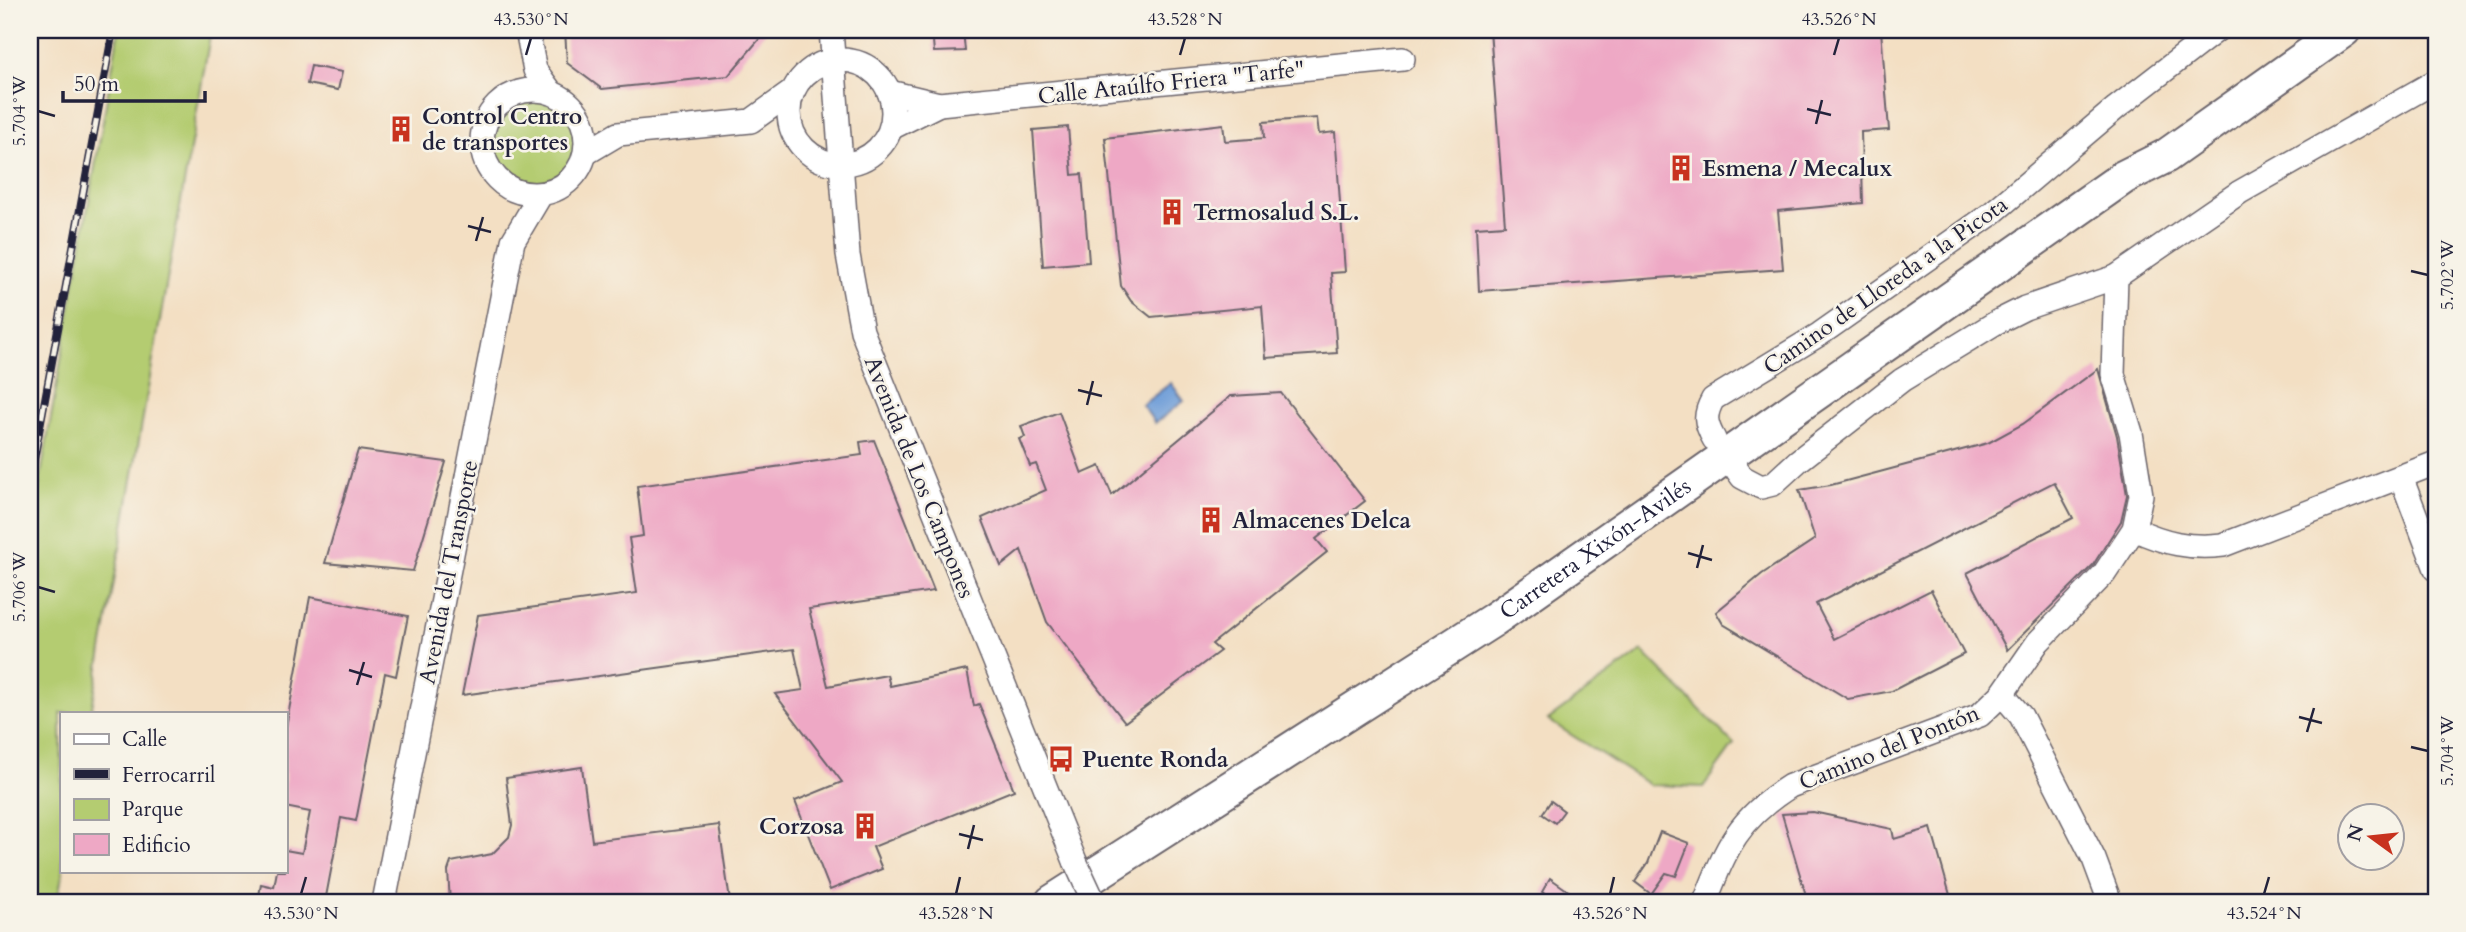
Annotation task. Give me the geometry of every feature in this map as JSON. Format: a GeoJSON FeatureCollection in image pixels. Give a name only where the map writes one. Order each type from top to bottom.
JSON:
{"type":"FeatureCollection","features":[{"type":"Feature","properties":{"kind":"highway"},"geometry":{"type":"LineString","coordinates":[[2124,177],[2161,140],[2315,30]]}},
{"type":"Feature","properties":{"kind":"highway"},"geometry":{"type":"LineString","coordinates":[[2124,177],[2166,156],[2344,30]]}},
{"type":"Feature","properties":{"kind":"highway","name":"Carretera Xixón-Avilés"},"geometry":{"type":"LineString","coordinates":[[1052,902],[1493,620],[2124,177]]}},
{"type":"Feature","properties":{"kind":"street","name":"Avenida de Los Campones"},"geometry":{"type":"LineString","coordinates":[[831,30],[848,255],[862,331],[1075,861],[1094,902]]}},
{"type":"Feature","properties":{"kind":"street","name":"Camino de Lloreda a la Picota"},"geometry":{"type":"LineString","coordinates":[[1714,439],[1706,426],[1705,414],[1713,399],[1820,334],[1992,214],[2116,107],[2217,30]]}},
{"type":"Feature","properties":{"kind":"street"},"geometry":{"type":"LineString","coordinates":[[527,37],[536,70],[551,92]]}},
{"type":"Feature","properties":{"kind":"street"},"geometry":{"type":"LineString","coordinates":[[514,93],[527,37]]}},
{"type":"Feature","properties":{"kind":"street"},"geometry":{"type":"LineString","coordinates":[[833,60],[850,60],[867,66],[880,77],[889,92],[893,116],[884,143],[872,155],[858,162],[841,165],[810,155],[798,143],[790,126],[788,109],[793,91],[802,76],[816,66],[833,60]]}},
{"type":"Feature","properties":{"kind":"street","name":"Calle Ataúlfo Friera \"Tarfe\""},"geometry":{"type":"LineString","coordinates":[[889,92],[939,104],[1403,60]]}},
{"type":"Feature","properties":{"kind":"street"},"geometry":{"type":"LineString","coordinates":[[1737,470],[1761,487],[1773,484],[1798,461],[1902,380],[1997,322],[2025,308],[2116,277],[2241,192],[2436,81]]}},
{"type":"Feature","properties":{"kind":"street"},"geometry":{"type":"LineString","coordinates":[[495,177],[508,188],[524,194],[541,194],[556,190],[570,181],[586,153],[587,135],[582,118],[569,102],[539,89],[514,93],[496,106],[485,125],[483,153],[510,209],[513,241]]}},
{"type":"Feature","properties":{"kind":"street"},"geometry":{"type":"LineString","coordinates":[[586,153],[618,134],[751,121],[793,91]]}},
{"type":"Feature","properties":{"kind":"street","name":"Calle Ataúlfo Friera \"Tarfe\""},"geometry":{"type":"LineString","coordinates":[[891,128],[939,104]]}},
{"type":"Feature","properties":{"kind":"street"},"geometry":{"type":"LineString","coordinates":[[582,118],[618,134]]}},
{"type":"Feature","properties":{"kind":"street"},"geometry":{"type":"LineString","coordinates":[[751,121],[798,143]]}},
{"type":"Feature","properties":{"kind":"street"},"geometry":{"type":"LineString","coordinates":[[513,241],[541,194]]}},
{"type":"Feature","properties":{"kind":"street","name":"Avenida del Transporte"},"geometry":{"type":"LineString","coordinates":[[384,902],[513,241]]}},
{"type":"Feature","properties":{"kind":"street"},"geometry":{"type":"LineString","coordinates":[[2116,277],[2113,374],[2132,433],[2141,495],[2134,529],[2169,542],[2197,548],[2223,545],[2436,463]]}},
{"type":"Feature","properties":{"kind":"street"},"geometry":{"type":"LineString","coordinates":[[2401,477],[2436,569]]}},
{"type":"Feature","properties":{"kind":"street","name":"Camino del Pontón"},"geometry":{"type":"LineString","coordinates":[[1705,902],[1740,826],[1763,804],[1790,786],[1980,715],[2002,694],[2038,642],[2104,574],[2134,529]]}},
{"type":"Feature","properties":{"kind":"street"},"geometry":{"type":"LineString","coordinates":[[2002,694],[2021,716],[2094,859],[2110,902]]}},
{"type":"Feature","properties":{"kind":"green space"},"geometry":{"type":"Polygon","coordinates":[[[119,30],[211,30],[91,712],[60,712],[60,872],[63,872],[57,902],[31,902],[30,537],[119,30]]]}},
{"type":"Feature","properties":{"kind":"green space"},"geometry":{"type":"Polygon","coordinates":[[[527,101],[543,101],[558,108],[569,119],[576,134],[573,158],[564,171],[543,183],[527,183],[512,176],[501,165],[494,150],[494,134],[501,119],[512,108],[527,101]]]}},
{"type":"Feature","properties":{"kind":"green space"},"geometry":{"type":"Polygon","coordinates":[[[1642,651],[1734,744],[1703,787],[1650,785],[1548,720],[1642,651]]]}},
{"type":"Feature","properties":{"kind":"water"},"geometry":{"type":"Polygon","coordinates":[[[1171,383],[1184,401],[1155,423],[1142,405],[1171,383]]]}},
{"type":"Feature","properties":{"kind":"building"},"geometry":{"type":"Polygon","coordinates":[[[565,30],[582,30],[582,34],[643,30],[767,30],[728,76],[602,89],[567,63],[565,30]]]}},
{"type":"Feature","properties":{"kind":"building"},"geometry":{"type":"Polygon","coordinates":[[[932,30],[963,30],[965,51],[934,52],[932,30]]]}},
{"type":"Feature","properties":{"kind":"building","name":"Esmena / Mecalux"},"geometry":{"type":"Polygon","coordinates":[[[1490,30],[1881,30],[1889,130],[1861,132],[1863,203],[1778,211],[1783,269],[1479,291],[1476,227],[1505,225],[1490,30]]]}},
{"type":"Feature","properties":{"kind":"building"},"geometry":{"type":"Polygon","coordinates":[[[311,66],[342,72],[338,90],[307,84],[311,66]]]}},
{"type":"Feature","properties":{"kind":"building"},"geometry":{"type":"Polygon","coordinates":[[[1317,118],[1319,134],[1335,132],[1345,272],[1331,273],[1337,353],[1266,358],[1262,306],[1151,317],[1131,301],[1121,286],[1105,138],[1223,124],[1225,141],[1264,138],[1263,122],[1317,118]]]}},
{"type":"Feature","properties":{"kind":"building"},"geometry":{"type":"Polygon","coordinates":[[[1068,127],[1072,175],[1082,174],[1089,262],[1043,266],[1033,130],[1068,127]]]}},
{"type":"Feature","properties":{"kind":"building"},"geometry":{"type":"Polygon","coordinates":[[[2098,369],[2117,436],[2127,495],[2121,521],[2093,565],[2007,650],[1967,573],[2073,518],[2054,482],[1816,604],[1834,639],[1931,590],[1964,654],[1892,691],[1848,699],[1723,624],[1716,612],[1762,574],[1815,539],[1799,490],[1831,485],[1988,443],[2023,424],[2098,369]]]}},
{"type":"Feature","properties":{"kind":"building","name":"Almacenes Delca"},"geometry":{"type":"Polygon","coordinates":[[[1281,393],[1365,501],[1316,539],[1327,552],[1212,644],[1220,651],[1125,722],[1047,622],[1021,550],[1001,566],[982,518],[1046,490],[1036,464],[1030,466],[1019,439],[1025,437],[1021,426],[1059,412],[1082,474],[1100,466],[1112,495],[1231,396],[1281,393]]]}},
{"type":"Feature","properties":{"kind":"building"},"geometry":{"type":"Polygon","coordinates":[[[874,440],[934,591],[809,609],[828,686],[887,675],[890,686],[967,670],[974,706],[979,704],[1014,790],[873,847],[882,869],[830,890],[795,801],[842,782],[775,694],[803,690],[794,649],[462,695],[478,615],[637,593],[629,538],[643,536],[637,486],[862,455],[860,442],[874,440]]]}},
{"type":"Feature","properties":{"kind":"building"},"geometry":{"type":"Polygon","coordinates":[[[358,450],[446,462],[413,571],[325,563],[358,450]]]}},
{"type":"Feature","properties":{"kind":"building"},"geometry":{"type":"Polygon","coordinates":[[[310,597],[408,616],[396,676],[385,673],[356,821],[341,818],[325,902],[258,902],[261,884],[274,887],[277,872],[287,872],[287,850],[302,853],[310,812],[287,807],[287,721],[310,597]]]}},
{"type":"Feature","properties":{"kind":"building"},"geometry":{"type":"Polygon","coordinates":[[[582,767],[592,841],[719,825],[730,901],[450,902],[448,871],[451,862],[492,854],[509,837],[512,825],[506,778],[582,767]]]}},
{"type":"Feature","properties":{"kind":"building"},"geometry":{"type":"Polygon","coordinates":[[[1551,801],[1564,811],[1555,823],[1542,814],[1551,801]]]}},
{"type":"Feature","properties":{"kind":"building"},"geometry":{"type":"Polygon","coordinates":[[[1813,812],[1892,829],[1894,839],[1931,828],[1952,902],[1808,902],[1782,814],[1813,812]]]}},
{"type":"Feature","properties":{"kind":"building"},"geometry":{"type":"Polygon","coordinates":[[[1660,832],[1689,843],[1676,876],[1666,873],[1651,894],[1635,882],[1648,863],[1660,832]]]}},
{"type":"Feature","properties":{"kind":"building"},"geometry":{"type":"Polygon","coordinates":[[[1550,878],[1584,902],[1555,902],[1542,892],[1550,878]]]}},
{"type":"Feature","properties":{"kind":"railway"},"geometry":{"type":"LineString","coordinates":[[30,481],[113,30]]}},
{"type":"Feature","properties":{"kind":"place","name":"Control Centro de transportes"},"geometry":{"type":"Point","coordinates":[401,129]}},
{"type":"Feature","properties":{"kind":"place","name":"Esmena / Mecalux"},"geometry":{"type":"Point","coordinates":[1681,168]}},
{"type":"Feature","properties":{"kind":"place","name":"Termosalud S.L."},"geometry":{"type":"Point","coordinates":[1172,212]}},
{"type":"Feature","properties":{"kind":"place","name":"Almacenes Delca"},"geometry":{"type":"Point","coordinates":[1211,520]}},
{"type":"Feature","properties":{"kind":"place","name":"Puente Ronda"},"geometry":{"type":"Point","coordinates":[1061,759]}},
{"type":"Feature","properties":{"kind":"place","name":"Corzosa"},"geometry":{"type":"Point","coordinates":[865,826]}}]}
